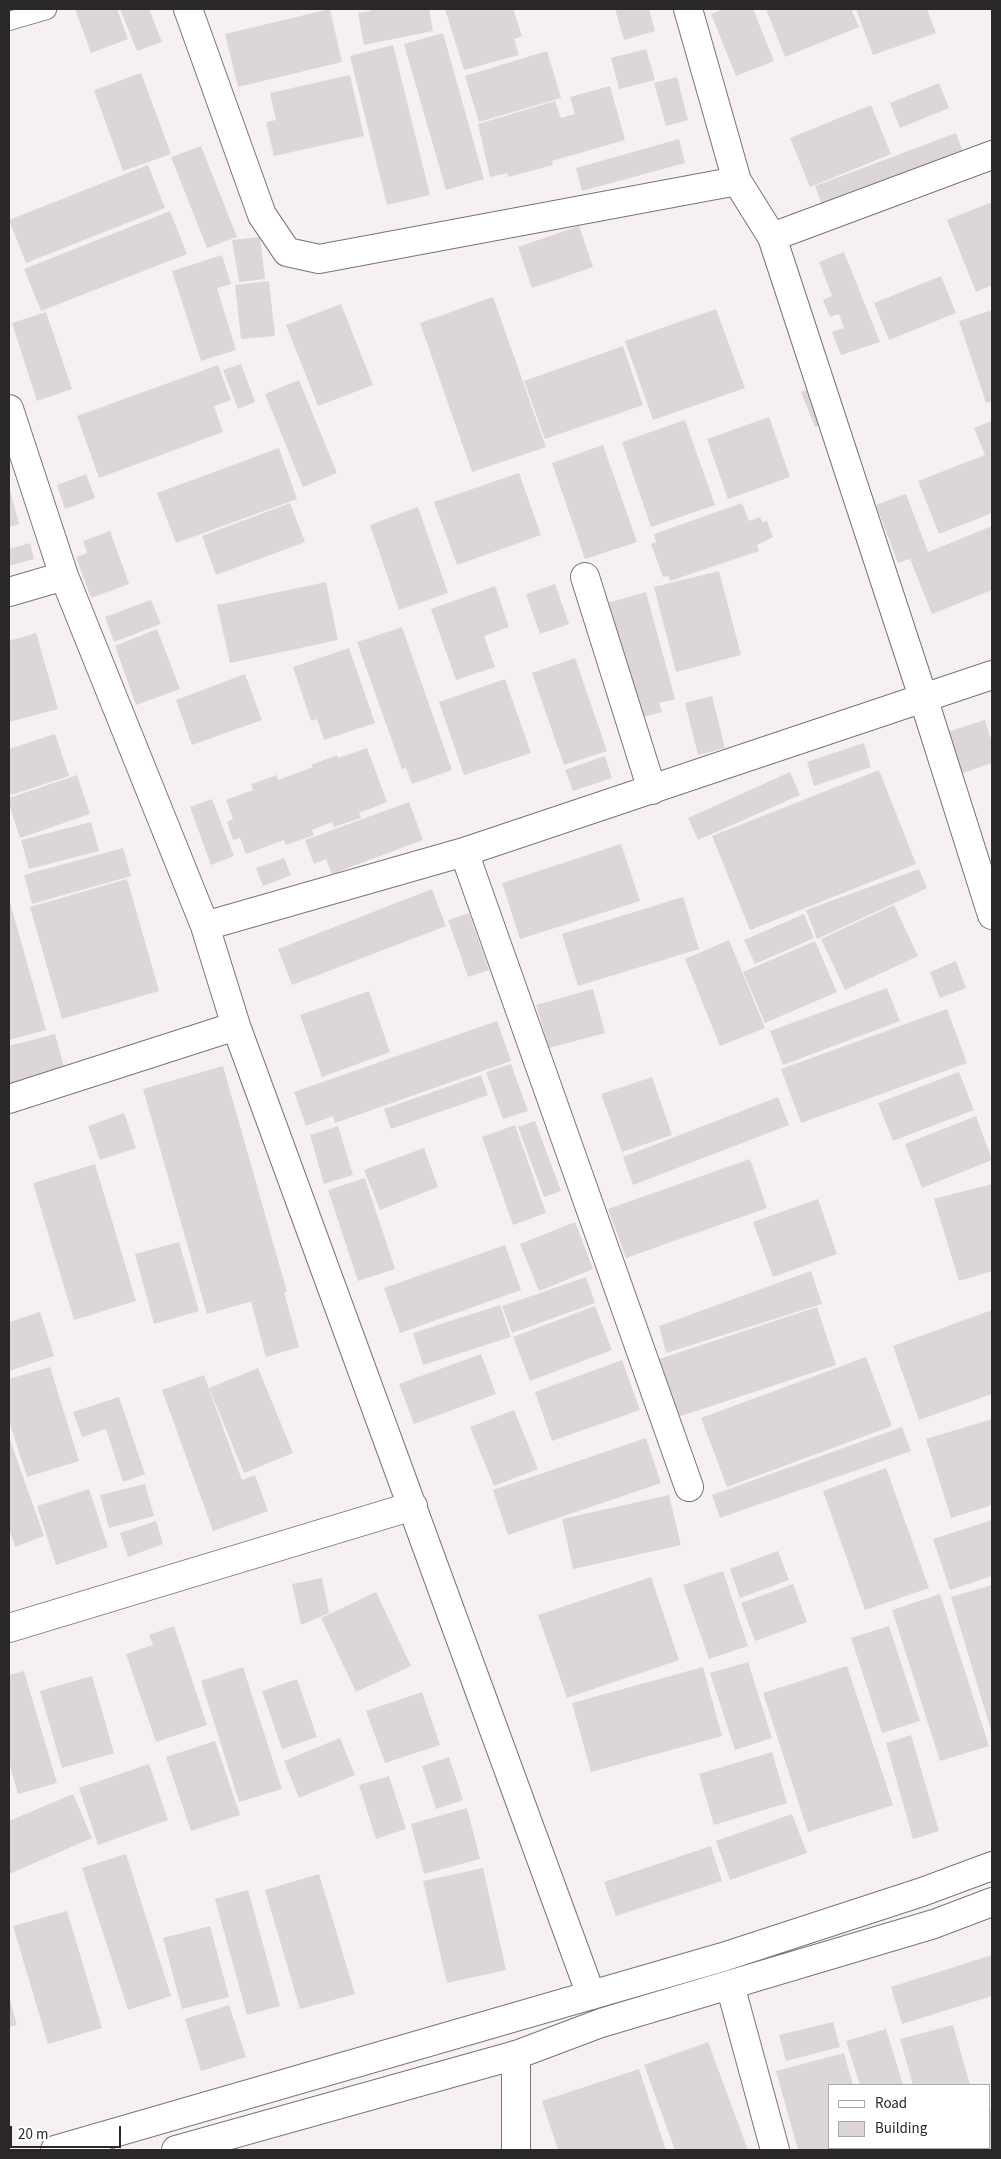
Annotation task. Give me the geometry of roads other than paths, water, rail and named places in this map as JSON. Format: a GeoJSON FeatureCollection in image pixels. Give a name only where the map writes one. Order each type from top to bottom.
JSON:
{"type":"FeatureCollection","features":[{"type":"Feature","properties":{"kind":"street"},"geometry":{"type":"LineString","coordinates":[[188,9],[262,215],[287,252],[320,259],[737,181]]}},
{"type":"Feature","properties":{"kind":"street"},"geometry":{"type":"LineString","coordinates":[[688,9],[737,181],[772,237],[923,697],[992,915]]}},
{"type":"Feature","properties":{"kind":"street"},"geometry":{"type":"LineString","coordinates":[[772,237],[992,155]]}},
{"type":"Feature","properties":{"kind":"street"},"geometry":{"type":"LineString","coordinates":[[9,409],[64,576],[206,926],[236,1026],[592,1995]]}},
{"type":"Feature","properties":{"kind":"street"},"geometry":{"type":"LineString","coordinates":[[9,592],[64,576]]}},
{"type":"Feature","properties":{"kind":"street"},"geometry":{"type":"LineString","coordinates":[[585,577],[652,790]]}},
{"type":"Feature","properties":{"kind":"street"},"geometry":{"type":"LineString","coordinates":[[206,926],[464,852],[923,697],[992,676]]}},
{"type":"Feature","properties":{"kind":"street"},"geometry":{"type":"LineString","coordinates":[[464,852],[689,1487]]}},
{"type":"Feature","properties":{"kind":"street"},"geometry":{"type":"LineString","coordinates":[[9,1099],[236,1026]]}},
{"type":"Feature","properties":{"kind":"street"},"geometry":{"type":"LineString","coordinates":[[9,1628],[413,1506]]}},
{"type":"Feature","properties":{"kind":"street"},"geometry":{"type":"LineString","coordinates":[[55,2150],[723,1957],[922,1892],[992,1866]]}},
{"type":"Feature","properties":{"kind":"street"},"geometry":{"type":"LineString","coordinates":[[176,2150],[516,2055],[601,2024],[934,1924],[992,1902]]}},
{"type":"Feature","properties":{"kind":"street"},"geometry":{"type":"LineString","coordinates":[[730,1985],[775,2150]]}},
{"type":"Feature","properties":{"kind":"street"},"geometry":{"type":"LineString","coordinates":[[516,2055],[516,2150]]}},
{"type":"Feature","properties":{"kind":"lane"},"geometry":{"type":"LineString","coordinates":[[9,21],[47,10]]}}]}
